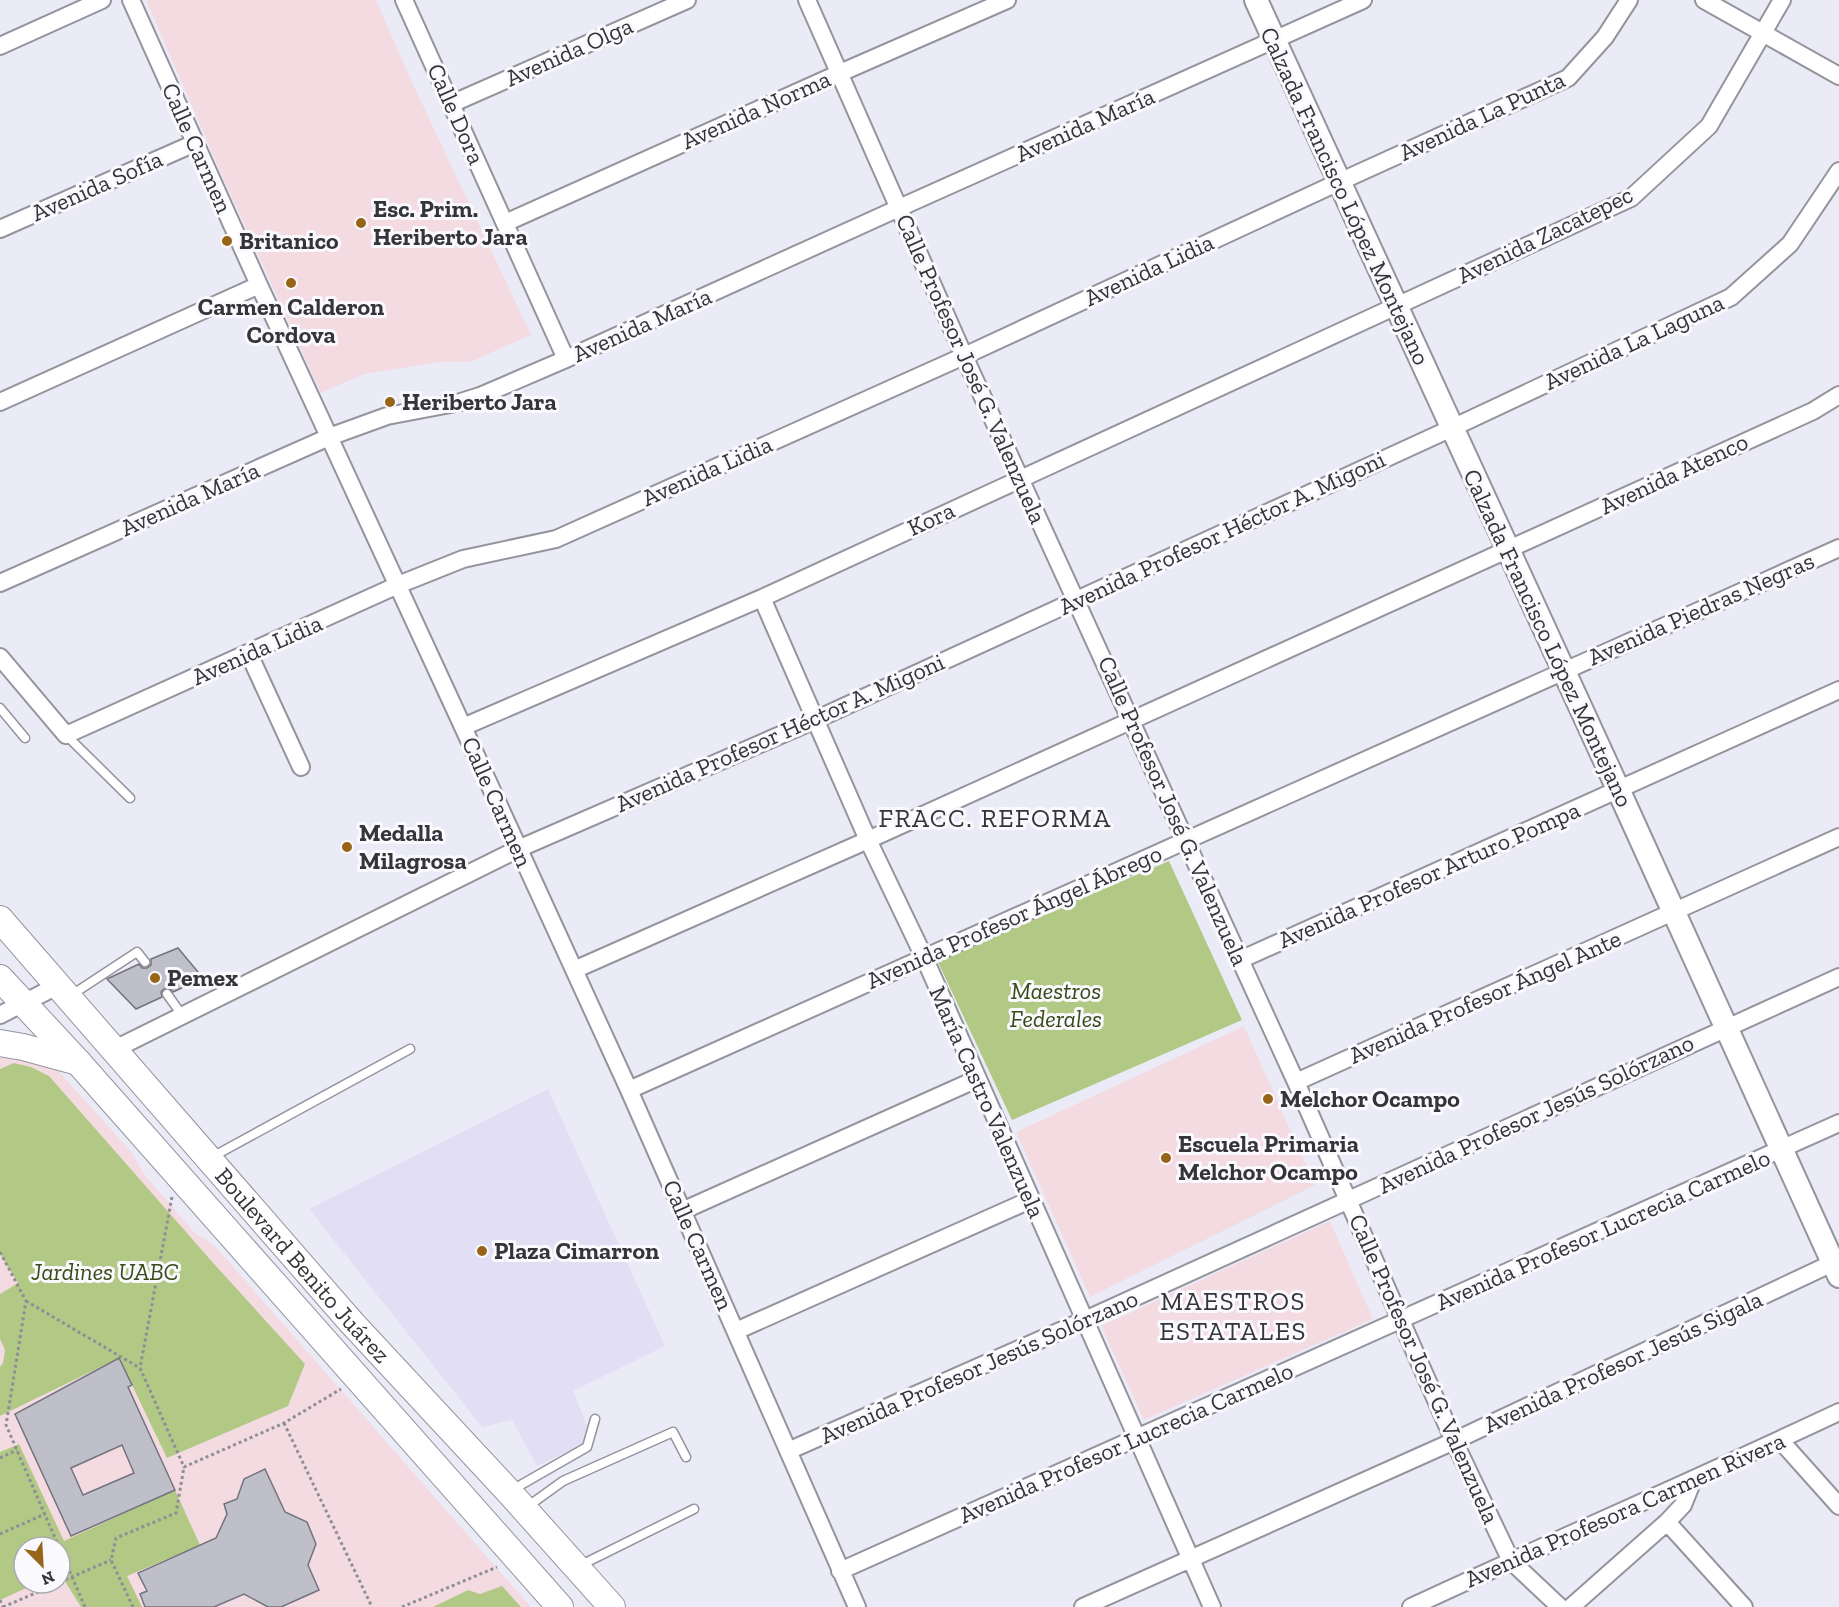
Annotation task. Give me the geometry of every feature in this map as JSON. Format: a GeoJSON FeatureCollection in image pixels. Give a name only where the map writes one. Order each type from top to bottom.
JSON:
{"type":"FeatureCollection","features":[{"type":"Feature","properties":{"kind":"main road","name":"Calzada Francisco López Montejano"},"geometry":{"type":"LineString","coordinates":[[1256,0],[1781,1149],[1837,1266]]}},
{"type":"Feature","properties":{"kind":"main road","name":"Boulevard Benito Juárez"},"geometry":{"type":"LineString","coordinates":[[0,920],[351,1322],[612,1607]]}},
{"type":"Feature","properties":{"kind":"main road","name":"Boulevard Benito Juárez"},"geometry":{"type":"LineString","coordinates":[[0,978],[176,1172],[560,1607]]}},
{"type":"Feature","properties":{"kind":"main road"},"geometry":{"type":"LineString","coordinates":[[0,1043],[78,1062]]}},
{"type":"Feature","properties":{"kind":"street"},"geometry":{"type":"LineString","coordinates":[[0,46],[102,0]]}},
{"type":"Feature","properties":{"kind":"street","name":"Calle Carmen"},"geometry":{"type":"LineString","coordinates":[[131,0],[259,285],[629,1090],[857,1607]]}},
{"type":"Feature","properties":{"kind":"street","name":"Calle Dora"},"geometry":{"type":"LineString","coordinates":[[404,0],[566,359]]}},
{"type":"Feature","properties":{"kind":"street","name":"Avenida Olga"},"geometry":{"type":"LineString","coordinates":[[451,104],[687,0]]}},
{"type":"Feature","properties":{"kind":"street","name":"Calle Profesor José G. Valenzuela"},"geometry":{"type":"LineString","coordinates":[[807,0],[964,356],[1296,1082],[1454,1441],[1511,1561],[1560,1607]]}},
{"type":"Feature","properties":{"kind":"street","name":"Avenida Norma"},"geometry":{"type":"LineString","coordinates":[[505,223],[1007,0]]}},
{"type":"Feature","properties":{"kind":"street","name":"Avenida María"},"geometry":{"type":"LineString","coordinates":[[0,583],[329,437],[387,416],[461,402],[480,396],[1363,0]]}},
{"type":"Feature","properties":{"kind":"street","name":"Avenida La Punta"},"geometry":{"type":"LineString","coordinates":[[1340,182],[1568,78],[1605,37],[1629,0]]}},
{"type":"Feature","properties":{"kind":"street"},"geometry":{"type":"LineString","coordinates":[[1704,0],[1839,76]]}},
{"type":"Feature","properties":{"kind":"street","name":"Avenida Zacatepec"},"geometry":{"type":"LineString","coordinates":[[1395,305],[1631,198],[1709,126],[1782,0]]}},
{"type":"Feature","properties":{"kind":"street","name":"Avenida Sofía"},"geometry":{"type":"LineString","coordinates":[[0,229],[195,142]]}},
{"type":"Feature","properties":{"kind":"street","name":"Avenida La Laguna"},"geometry":{"type":"LineString","coordinates":[[1452,429],[1731,297],[1790,244],[1839,171]]}},
{"type":"Feature","properties":{"kind":"street","name":"Avenida Lidia"},"geometry":{"type":"LineString","coordinates":[[66,735],[398,585],[463,559],[556,539],[964,356],[1340,182]]}},
{"type":"Feature","properties":{"kind":"street"},"geometry":{"type":"LineString","coordinates":[[0,402],[259,285]]}},
{"type":"Feature","properties":{"kind":"street","name":"Kora"},"geometry":{"type":"LineString","coordinates":[[463,727],[762,598],[1395,305]]}},
{"type":"Feature","properties":{"kind":"street","name":"Avenida Atenco"},"geometry":{"type":"LineString","coordinates":[[574,970],[868,840],[1507,551],[1813,411],[1838,397]]}},
{"type":"Feature","properties":{"kind":"street","name":"Avenida Profesor Héctor A. Migoni"},"geometry":{"type":"LineString","coordinates":[[113,1050],[518,849],[814,720],[1452,429]]}},
{"type":"Feature","properties":{"kind":"street","name":"Avenida Piedras Negras"},"geometry":{"type":"LineString","coordinates":[[1562,670],[1839,548]]}},
{"type":"Feature","properties":{"kind":"street","name":"María Castro Valenzuela"},"geometry":{"type":"LineString","coordinates":[[762,598],[814,720],[924,957],[1212,1607]]}},
{"type":"Feature","properties":{"kind":"street"},"geometry":{"type":"LineString","coordinates":[[249,654],[301,767]]}},
{"type":"Feature","properties":{"kind":"street"},"geometry":{"type":"LineString","coordinates":[[0,657],[66,735]]}},
{"type":"Feature","properties":{"kind":"street","name":"Avenida Profesor Ángel Ábrego"},"geometry":{"type":"LineString","coordinates":[[629,1090],[1562,670]]}},
{"type":"Feature","properties":{"kind":"street","name":"Avenida Profesor Arturo Pompa"},"geometry":{"type":"LineString","coordinates":[[1240,960],[1839,690]]}},
{"type":"Feature","properties":{"kind":"street","name":"Avenida Profesor Ángel Ante"},"geometry":{"type":"LineString","coordinates":[[1296,1082],[1839,837]]}},
{"type":"Feature","properties":{"kind":"street","name":"Avenida Profesor Jesús Solórzano"},"geometry":{"type":"LineString","coordinates":[[788,1451],[1085,1320],[1839,977]]}},
{"type":"Feature","properties":{"kind":"street"},"geometry":{"type":"LineString","coordinates":[[0,1016],[24,1003],[63,991]]}},
{"type":"Feature","properties":{"kind":"street"},"geometry":{"type":"LineString","coordinates":[[682,1211],[977,1079]]}},
{"type":"Feature","properties":{"kind":"street","name":"Avenida Profesor Lucrecia Carmelo"},"geometry":{"type":"LineString","coordinates":[[840,1571],[1839,1123]]}},
{"type":"Feature","properties":{"kind":"street"},"geometry":{"type":"LineString","coordinates":[[736,1331],[1030,1200]]}},
{"type":"Feature","properties":{"kind":"street","name":"Avenida Profesor Jesús Sigala"},"geometry":{"type":"LineString","coordinates":[[1083,1607],[1837,1266]]}},
{"type":"Feature","properties":{"kind":"street","name":"Avenida Profesora Carmen Rivera"},"geometry":{"type":"LineString","coordinates":[[1411,1607],[1839,1412]]}},
{"type":"Feature","properties":{"kind":"street"},"geometry":{"type":"LineString","coordinates":[[1780,1440],[1839,1506]]}},
{"type":"Feature","properties":{"kind":"street"},"geometry":{"type":"LineString","coordinates":[[1571,1607],[1667,1522],[1683,1504],[1693,1480]]}},
{"type":"Feature","properties":{"kind":"street"},"geometry":{"type":"LineString","coordinates":[[1667,1522],[1744,1607]]}},
{"type":"Feature","properties":{"kind":"lane"},"geometry":{"type":"LineString","coordinates":[[0,708],[25,738]]}},
{"type":"Feature","properties":{"kind":"lane"},"geometry":{"type":"LineString","coordinates":[[66,735],[130,798]]}},
{"type":"Feature","properties":{"kind":"lane"},"geometry":{"type":"LineString","coordinates":[[63,991],[137,952],[145,962]]}},
{"type":"Feature","properties":{"kind":"lane"},"geometry":{"type":"LineString","coordinates":[[168,994],[182,1015]]}},
{"type":"Feature","properties":{"kind":"lane"},"geometry":{"type":"LineString","coordinates":[[209,1159],[410,1049]]}},
{"type":"Feature","properties":{"kind":"lane"},"geometry":{"type":"LineString","coordinates":[[516,1500],[587,1447],[595,1419]]}},
{"type":"Feature","properties":{"kind":"lane"},"geometry":{"type":"LineString","coordinates":[[516,1500],[673,1432],[686,1457]]}},
{"type":"Feature","properties":{"kind":"lane"},"geometry":{"type":"LineString","coordinates":[[576,1567],[694,1509]]}},
{"type":"Feature","properties":{"kind":"path"},"geometry":{"type":"LineString","coordinates":[[133,1607],[111,1560],[116,1538],[176,1514],[184,1467],[140,1368],[176,1172]]}},
{"type":"Feature","properties":{"kind":"path"},"geometry":{"type":"LineString","coordinates":[[0,1252],[26,1301],[140,1368]]}},
{"type":"Feature","properties":{"kind":"path"},"geometry":{"type":"LineString","coordinates":[[26,1301],[6,1425],[54,1535]]}},
{"type":"Feature","properties":{"kind":"path"},"geometry":{"type":"LineString","coordinates":[[184,1467],[284,1423],[358,1378]]}},
{"type":"Feature","properties":{"kind":"path"},"geometry":{"type":"LineString","coordinates":[[284,1423],[372,1607]]}},
{"type":"Feature","properties":{"kind":"path"},"geometry":{"type":"LineString","coordinates":[[0,1458],[17,1450]]}},
{"type":"Feature","properties":{"kind":"path"},"geometry":{"type":"LineString","coordinates":[[0,1534],[45,1514]]}},
{"type":"Feature","properties":{"kind":"path"},"geometry":{"type":"LineString","coordinates":[[402,1607],[517,1558]]}},
{"type":"Feature","properties":{"kind":"path"},"geometry":{"type":"LineString","coordinates":[[85,1607],[72,1577],[111,1560]]}},
{"type":"Feature","properties":{"kind":"path"},"geometry":{"type":"LineString","coordinates":[[0,1600],[3,1607],[31,1595]]}},
{"type":"Feature","properties":{"kind":"shaded area","name":"Esc. Prim. Heriberto Jara"},"geometry":{"type":"Polygon","coordinates":[[[146,0],[376,0],[531,335],[470,362],[441,362],[364,374],[321,393],[220,171],[146,0]]]}},
{"type":"Feature","properties":{"kind":"shaded area","name":"Escuela Primaria Melchor Ocampo"},"geometry":{"type":"Polygon","coordinates":[[[1244,1026],[1315,1185],[1090,1297],[1016,1132],[1244,1026]]]}},
{"type":"Feature","properties":{"kind":"shaded area"},"geometry":{"type":"Polygon","coordinates":[[[0,1052],[55,1067],[132,1153],[145,1175],[194,1232],[214,1245],[531,1607],[0,1607],[0,1052]]]}},
{"type":"Feature","properties":{"kind":"shaded area","name":"Plaza Cimarron"},"geometry":{"type":"Polygon","coordinates":[[[548,1089],[665,1346],[573,1391],[593,1440],[537,1466],[512,1420],[482,1427],[309,1209],[548,1089]]]}},
{"type":"Feature","properties":{"kind":"shaded area"},"geometry":{"type":"Polygon","coordinates":[[[1330,1221],[1373,1319],[1144,1420],[1101,1326],[1330,1221]]]}},
{"type":"Feature","properties":{"kind":"green space","name":"Maestros Federales"},"geometry":{"type":"Polygon","coordinates":[[[1169,861],[1242,1020],[1012,1120],[937,960],[1169,861]]]}},
{"type":"Feature","properties":{"kind":"green space","name":"Jardines UABC"},"geometry":{"type":"Polygon","coordinates":[[[14,1063],[31,1067],[49,1076],[305,1364],[288,1406],[167,1458],[119,1358],[0,1416],[0,1367],[5,1350],[0,1339],[0,1294],[18,1283],[0,1254],[0,1069],[14,1063]]]}},
{"type":"Feature","properties":{"kind":"green space"},"geometry":{"type":"Polygon","coordinates":[[[19,1444],[61,1535],[12,1535],[12,1594],[0,1600],[0,1452],[19,1444]]]}},
{"type":"Feature","properties":{"kind":"green space"},"geometry":{"type":"Polygon","coordinates":[[[175,1490],[200,1545],[127,1576],[142,1607],[81,1607],[72,1592],[72,1537],[175,1490]]]}},
{"type":"Feature","properties":{"kind":"green space"},"geometry":{"type":"Polygon","coordinates":[[[502,1586],[521,1607],[433,1607],[468,1590],[480,1594],[502,1586]]]}},
{"type":"Feature","properties":{"kind":"building","name":"Pemex"},"geometry":{"type":"Polygon","coordinates":[[[178,948],[203,978],[173,992],[169,988],[164,989],[161,992],[162,997],[136,1009],[107,979],[139,964],[142,968],[147,968],[151,965],[151,959],[178,948]]]}},
{"type":"Feature","properties":{"kind":"building"},"geometry":{"type":"Polygon","coordinates":[[[119,1358],[132,1385],[128,1387],[175,1490],[71,1535],[15,1414],[119,1358]],[[122,1445],[71,1468],[83,1495],[134,1473],[122,1445]]]}},
{"type":"Feature","properties":{"kind":"building"},"geometry":{"type":"Polygon","coordinates":[[[265,1469],[285,1512],[307,1522],[316,1544],[308,1565],[319,1590],[281,1607],[268,1607],[244,1594],[214,1607],[145,1607],[140,1594],[147,1591],[138,1573],[216,1538],[227,1514],[224,1504],[237,1499],[244,1479],[265,1469]]]}},
{"type":"Feature","properties":{"kind":"place","name":"Esc. Prim. Heriberto Jara"},"geometry":{"type":"Point","coordinates":[361,223]}},
{"type":"Feature","properties":{"kind":"place","name":"Britanico"},"geometry":{"type":"Point","coordinates":[227,241]}},
{"type":"Feature","properties":{"kind":"place","name":"Carmen Calderon Cordova"},"geometry":{"type":"Point","coordinates":[291,283]}},
{"type":"Feature","properties":{"kind":"place","name":"Heriberto Jara"},"geometry":{"type":"Point","coordinates":[390,402]}},
{"type":"Feature","properties":{"kind":"place","name":"Medalla Milagrosa"},"geometry":{"type":"Point","coordinates":[347,847]}},
{"type":"Feature","properties":{"kind":"place","name":"Pemex"},"geometry":{"type":"Point","coordinates":[155,978]}},
{"type":"Feature","properties":{"kind":"place","name":"Melchor Ocampo"},"geometry":{"type":"Point","coordinates":[1268,1099]}},
{"type":"Feature","properties":{"kind":"place","name":"Escuela Primaria Melchor Ocampo"},"geometry":{"type":"Point","coordinates":[1166,1158]}},
{"type":"Feature","properties":{"kind":"place","name":"Plaza Cimarron"},"geometry":{"type":"Point","coordinates":[482,1251]}},
{"type":"Feature","properties":{"kind":"district","name":"FRACC. REFORMA"},"geometry":{"type":"Point","coordinates":[995,818]}},
{"type":"Feature","properties":{"kind":"district","name":"MAESTROS ESTATALES"},"geometry":{"type":"Point","coordinates":[1233,1316]}}]}
